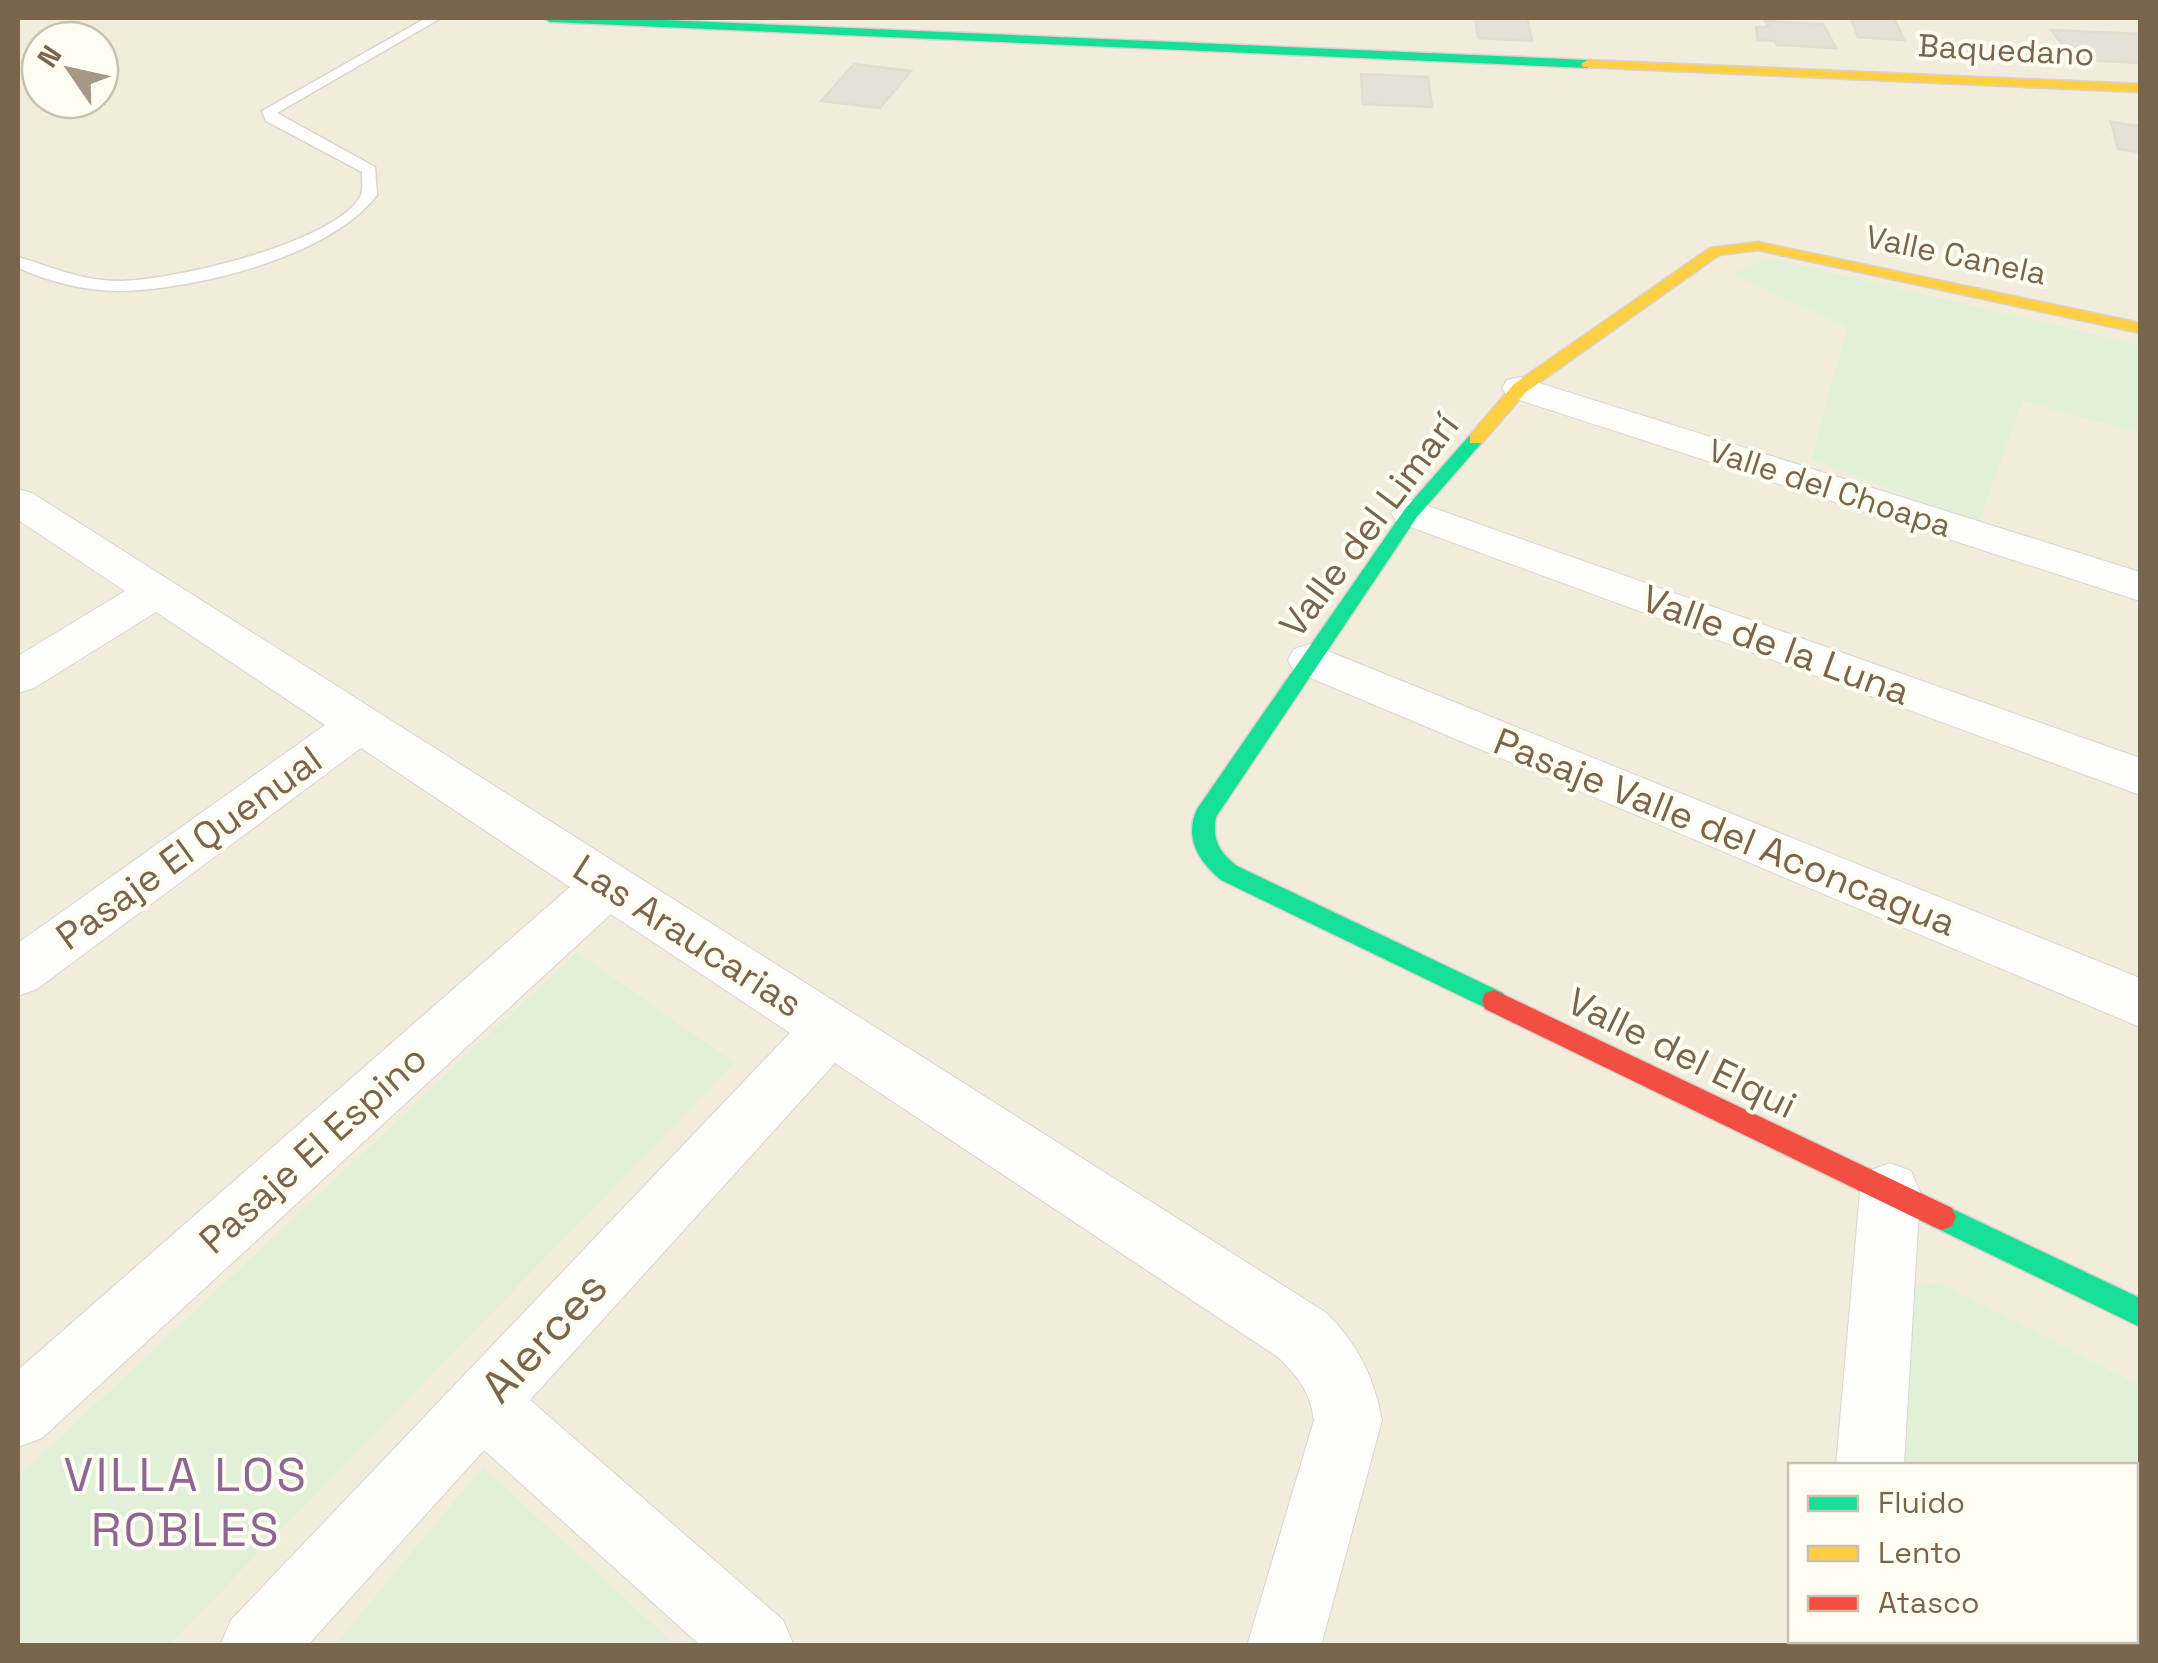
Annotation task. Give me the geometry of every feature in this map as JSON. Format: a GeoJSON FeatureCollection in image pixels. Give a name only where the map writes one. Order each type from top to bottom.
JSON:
{"type":"FeatureCollection","features":[{"type":"Feature","properties":{"kind":"street","name":"Baquedano"},"geometry":{"type":"LineString","coordinates":[[550,18],[2140,88]]}},
{"type":"Feature","properties":{"kind":"street","name":"Valle Canela"},"geometry":{"type":"LineString","coordinates":[[1758,246],[2140,328]]}},
{"type":"Feature","properties":{"kind":"street","name":"Valle del Limarí"},"geometry":{"type":"LineString","coordinates":[[1202,845],[1204,814],[1411,513],[1520,388],[1715,251],[1758,246]]}},
{"type":"Feature","properties":{"kind":"street","name":"Valle del Choapa"},"geometry":{"type":"LineString","coordinates":[[1520,388],[2140,587]]}},
{"type":"Feature","properties":{"kind":"street","name":"Las Araucarias"},"geometry":{"type":"LineString","coordinates":[[18,502],[1302,1335],[1327,1357],[1343,1386],[1348,1420],[1284,1646]]}},
{"type":"Feature","properties":{"kind":"street","name":"Valle de la Luna"},"geometry":{"type":"LineString","coordinates":[[1411,513],[2140,777]]}},
{"type":"Feature","properties":{"kind":"street"},"geometry":{"type":"LineString","coordinates":[[18,676],[156,592]]}},
{"type":"Feature","properties":{"kind":"street","name":"Pasaje Valle del Aconcagua"},"geometry":{"type":"LineString","coordinates":[[1310,660],[2140,1003]]}},
{"type":"Feature","properties":{"kind":"street","name":"Pasaje El Quenual"},"geometry":{"type":"LineString","coordinates":[[18,973],[360,724]]}},
{"type":"Feature","properties":{"kind":"street","name":"Valle del Elqui"},"geometry":{"type":"LineString","coordinates":[[1202,845],[1212,861],[1229,874],[2140,1313]]}},
{"type":"Feature","properties":{"kind":"street","name":"Pasaje El Espino"},"geometry":{"type":"LineString","coordinates":[[18,1414],[608,884]]}},
{"type":"Feature","properties":{"kind":"street","name":"Alerces"},"geometry":{"type":"LineString","coordinates":[[257,1646],[831,1029]]}},
{"type":"Feature","properties":{"kind":"street"},"geometry":{"type":"LineString","coordinates":[[1870,1463],[1890,1192]]}},
{"type":"Feature","properties":{"kind":"street"},"geometry":{"type":"LineString","coordinates":[[482,1403],[757,1646]]}},
{"type":"Feature","properties":{"kind":"lane"},"geometry":{"type":"LineString","coordinates":[[18,262],[96,284],[148,284],[226,270],[338,225],[367,202],[374,190],[370,170],[362,162],[271,118],[269,111],[435,18]]}},
{"type":"Feature","properties":{"kind":"shaded area"},"geometry":{"type":"Polygon","coordinates":[[[18,18],[2140,18],[2140,1645],[18,1645],[18,18]]]}},
{"type":"Feature","properties":{"kind":"green space"},"geometry":{"type":"Polygon","coordinates":[[[1768,258],[2140,345],[2140,433],[2023,401],[1978,523],[1811,459],[1847,327],[1732,274],[1768,258]]]}},
{"type":"Feature","properties":{"kind":"green space"},"geometry":{"type":"Polygon","coordinates":[[[577,952],[735,1063],[169,1645],[18,1645],[18,1477],[577,952]]]}},
{"type":"Feature","properties":{"kind":"green space"},"geometry":{"type":"Polygon","coordinates":[[[1940,1284],[2140,1385],[2140,1645],[1895,1646],[2138,1643],[2138,1463],[1900,1463],[1905,1285],[1940,1284]]]}},
{"type":"Feature","properties":{"kind":"green space"},"geometry":{"type":"Polygon","coordinates":[[[483,1467],[675,1645],[335,1645],[483,1467]]]}},
{"type":"Feature","properties":{"kind":"building"},"geometry":{"type":"Polygon","coordinates":[[[1475,18],[1527,18],[1532,41],[1478,38],[1475,18]]]}},
{"type":"Feature","properties":{"kind":"building"},"geometry":{"type":"Polygon","coordinates":[[[1851,18],[1894,18],[1904,40],[1858,37],[1851,18]]]}},
{"type":"Feature","properties":{"kind":"building"},"geometry":{"type":"Polygon","coordinates":[[[1765,21],[1823,24],[1836,48],[1777,45],[1775,41],[1758,40],[1756,27],[1769,27],[1765,21]]]}},
{"type":"Feature","properties":{"kind":"building"},"geometry":{"type":"Polygon","coordinates":[[[2051,30],[2140,34],[2140,63],[2075,60],[2051,30]]]}},
{"type":"Feature","properties":{"kind":"building"},"geometry":{"type":"Polygon","coordinates":[[[854,64],[911,71],[880,108],[821,101],[854,64]]]}},
{"type":"Feature","properties":{"kind":"building"},"geometry":{"type":"Polygon","coordinates":[[[1361,74],[1428,77],[1432,107],[1363,104],[1361,74]]]}},
{"type":"Feature","properties":{"kind":"building"},"geometry":{"type":"Polygon","coordinates":[[[2111,122],[2140,126],[2140,152],[2118,149],[2111,122]]]}},
{"type":"Feature","properties":{"kind":"traffic: fast"},"geometry":{"type":"LineString","coordinates":[[550,18],[1587,64]]}},
{"type":"Feature","properties":{"kind":"traffic: fast"},"geometry":{"type":"LineString","coordinates":[[1476,439],[1411,513],[1205,815],[1203,833],[1210,855],[1229,873],[1494,1001]]}},
{"type":"Feature","properties":{"kind":"traffic: fast"},"geometry":{"type":"LineString","coordinates":[[1942,1217],[2140,1313]]}},
{"type":"Feature","properties":{"kind":"traffic: slow"},"geometry":{"type":"LineString","coordinates":[[1587,64],[2140,88]]}},
{"type":"Feature","properties":{"kind":"traffic: slow"},"geometry":{"type":"LineString","coordinates":[[1476,439],[1520,388],[1715,251],[1758,246],[2140,328]]}},
{"type":"Feature","properties":{"kind":"traffic: jam"},"geometry":{"type":"LineString","coordinates":[[1494,1001],[1942,1217]]}},
{"type":"Feature","properties":{"kind":"district","name":"VILLA LOS ROBLES"},"geometry":{"type":"Point","coordinates":[186,1502]}}]}
